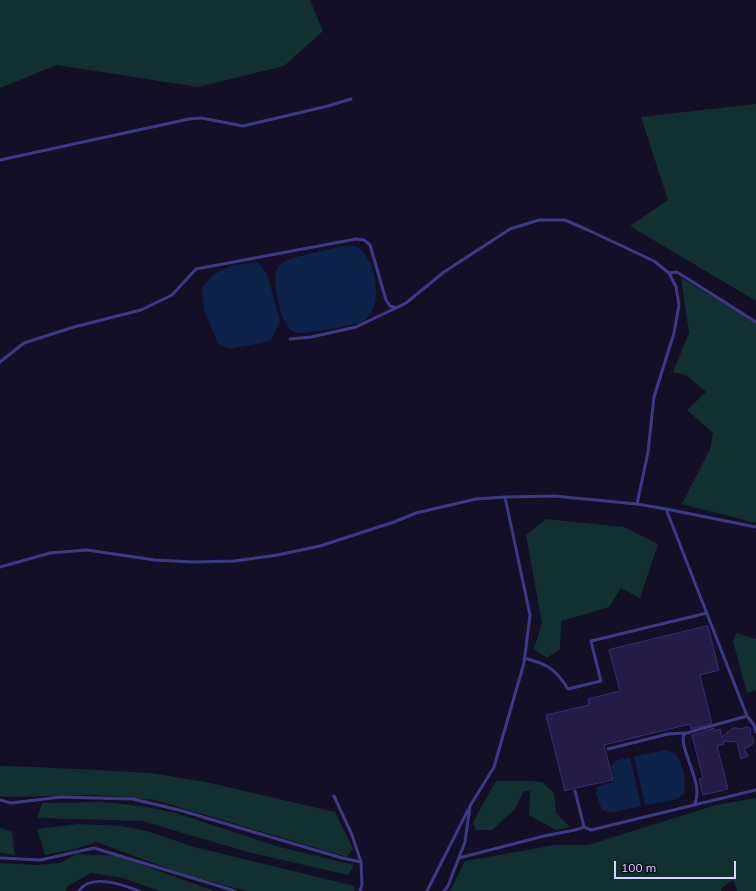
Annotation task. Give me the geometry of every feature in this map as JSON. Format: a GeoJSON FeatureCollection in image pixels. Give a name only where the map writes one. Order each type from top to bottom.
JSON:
{"type":"FeatureCollection","features":[{"type":"Feature","properties":{"kind":"lane"},"geometry":{"type":"LineString","coordinates":[[0,160],[189,119],[201,118],[243,126],[328,106],[351,99]]}},
{"type":"Feature","properties":{"kind":"lane"},"geometry":{"type":"LineString","coordinates":[[290,339],[311,337],[356,327],[396,308],[406,303],[444,272],[510,229],[538,220],[565,220],[654,261],[669,273],[676,287],[679,306],[674,333],[654,397],[648,452],[637,504]]}},
{"type":"Feature","properties":{"kind":"lane"},"geometry":{"type":"LineString","coordinates":[[0,362],[24,342],[141,310],[172,295],[196,269],[356,238],[364,240],[370,245],[386,300],[390,306],[396,308]]}},
{"type":"Feature","properties":{"kind":"lane"},"geometry":{"type":"LineString","coordinates":[[669,273],[677,272],[756,322]]}},
{"type":"Feature","properties":{"kind":"lane"},"geometry":{"type":"LineString","coordinates":[[0,567],[50,553],[87,550],[155,560],[194,562],[235,561],[320,546],[394,522],[416,513],[476,499],[505,497],[554,496],[637,504],[756,527]]}},
{"type":"Feature","properties":{"kind":"lane"},"geometry":{"type":"LineString","coordinates":[[427,891],[470,806],[494,767],[524,658],[530,615],[505,497]]}},
{"type":"Feature","properties":{"kind":"lane"},"geometry":{"type":"LineString","coordinates":[[666,509],[747,716],[754,725],[756,732]]}},
{"type":"Feature","properties":{"kind":"lane"},"geometry":{"type":"LineString","coordinates":[[524,658],[543,663],[560,676],[568,689],[601,681],[591,641],[707,613]]}},
{"type":"Feature","properties":{"kind":"lane"},"geometry":{"type":"LineString","coordinates":[[608,749],[668,734],[685,733],[747,716]]}},
{"type":"Feature","properties":{"kind":"lane"},"geometry":{"type":"LineString","coordinates":[[685,733],[683,738],[684,743],[698,796],[694,806]]}},
{"type":"Feature","properties":{"kind":"lane"},"geometry":{"type":"LineString","coordinates":[[459,858],[544,836],[584,827],[591,830],[756,790]]}},
{"type":"Feature","properties":{"kind":"lane"},"geometry":{"type":"LineString","coordinates":[[576,791],[584,827]]}},
{"type":"Feature","properties":{"kind":"lane"},"geometry":{"type":"LineString","coordinates":[[334,796],[352,835],[361,862],[362,885],[360,891]]}},
{"type":"Feature","properties":{"kind":"lane"},"geometry":{"type":"LineString","coordinates":[[0,800],[11,803],[61,797],[133,799],[179,810],[342,858],[361,862]]}},
{"type":"Feature","properties":{"kind":"lane"},"geometry":{"type":"LineString","coordinates":[[444,891],[448,886],[465,842],[470,806]]}},
{"type":"Feature","properties":{"kind":"lane"},"geometry":{"type":"LineString","coordinates":[[0,858],[40,860],[94,848],[234,891]]}},
{"type":"Feature","properties":{"kind":"lane"},"geometry":{"type":"LineString","coordinates":[[79,891],[90,882],[105,881],[139,891]]}},
{"type":"Feature","properties":{"kind":"green space"},"geometry":{"type":"Polygon","coordinates":[[[0,0],[310,0],[323,31],[284,66],[198,87],[57,65],[0,88],[0,0]]]}},
{"type":"Feature","properties":{"kind":"green space"},"geometry":{"type":"Polygon","coordinates":[[[756,104],[756,301],[630,226],[668,200],[641,117],[756,104]]]}},
{"type":"Feature","properties":{"kind":"green space"},"geometry":{"type":"Polygon","coordinates":[[[681,278],[756,322],[756,523],[682,504],[710,449],[713,433],[687,410],[706,392],[686,375],[673,372],[689,333],[681,278]]]}},
{"type":"Feature","properties":{"kind":"green space"},"geometry":{"type":"Polygon","coordinates":[[[546,519],[624,527],[658,544],[640,598],[621,588],[609,607],[561,621],[560,649],[547,658],[534,649],[542,623],[526,535],[546,519]]]}},
{"type":"Feature","properties":{"kind":"green space"},"geometry":{"type":"Polygon","coordinates":[[[737,633],[756,639],[756,690],[747,693],[733,641],[737,633]]]}},
{"type":"Feature","properties":{"kind":"green space"},"geometry":{"type":"Polygon","coordinates":[[[0,766],[151,773],[206,782],[335,812],[353,849],[347,857],[155,800],[96,795],[0,796],[0,766]]]}},
{"type":"Feature","properties":{"kind":"green space"},"geometry":{"type":"Polygon","coordinates":[[[496,781],[542,782],[554,793],[556,813],[570,827],[556,830],[529,815],[530,791],[524,791],[515,809],[492,830],[476,830],[473,822],[496,781]]]}},
{"type":"Feature","properties":{"kind":"green space"},"geometry":{"type":"Polygon","coordinates":[[[756,798],[756,891],[737,891],[733,880],[723,887],[721,891],[450,891],[465,861],[555,845],[588,845],[716,805],[756,798]]]}},
{"type":"Feature","properties":{"kind":"green space"},"geometry":{"type":"Polygon","coordinates":[[[103,802],[141,806],[176,813],[276,846],[354,865],[348,875],[248,852],[142,821],[37,818],[42,803],[103,802]]]}},
{"type":"Feature","properties":{"kind":"green space"},"geometry":{"type":"Polygon","coordinates":[[[78,824],[122,826],[147,831],[194,847],[355,886],[354,891],[246,891],[183,874],[96,842],[76,849],[45,855],[37,829],[78,824]]]}},
{"type":"Feature","properties":{"kind":"green space"},"geometry":{"type":"Polygon","coordinates":[[[0,828],[12,832],[15,855],[0,853],[0,828]]]}},
{"type":"Feature","properties":{"kind":"green space"},"geometry":{"type":"Polygon","coordinates":[[[77,854],[118,856],[214,891],[159,891],[123,878],[91,873],[68,886],[66,891],[0,891],[0,863],[36,865],[60,863],[77,854]]]}},
{"type":"Feature","properties":{"kind":"water"},"geometry":{"type":"Polygon","coordinates":[[[343,246],[355,246],[361,250],[371,264],[374,273],[376,291],[376,299],[372,311],[361,323],[307,333],[294,332],[289,329],[282,314],[277,295],[275,278],[277,269],[282,263],[292,258],[343,246]]]}},
{"type":"Feature","properties":{"kind":"water"},"geometry":{"type":"Polygon","coordinates":[[[257,262],[267,274],[280,321],[271,341],[229,349],[218,343],[204,311],[202,288],[213,275],[233,265],[257,262]]]}},
{"type":"Feature","properties":{"kind":"water"},"geometry":{"type":"Polygon","coordinates":[[[666,750],[674,753],[678,757],[685,779],[684,794],[674,800],[645,805],[634,757],[666,750]]]}},
{"type":"Feature","properties":{"kind":"water"},"geometry":{"type":"Polygon","coordinates":[[[630,757],[641,806],[610,813],[602,810],[596,794],[597,787],[614,782],[611,767],[615,761],[630,757]]]}},
{"type":"Feature","properties":{"kind":"building"},"geometry":{"type":"Polygon","coordinates":[[[708,626],[719,670],[700,675],[712,723],[691,729],[690,724],[604,745],[613,780],[565,791],[546,715],[589,705],[588,699],[620,691],[609,650],[708,626]]]}},
{"type":"Feature","properties":{"kind":"building"},"geometry":{"type":"Polygon","coordinates":[[[747,727],[750,728],[750,734],[754,740],[753,744],[744,749],[748,756],[741,759],[737,742],[723,741],[724,744],[717,746],[728,789],[703,795],[699,779],[703,778],[692,735],[714,728],[714,731],[720,729],[722,737],[733,728],[740,729],[747,727]]]}}]}
